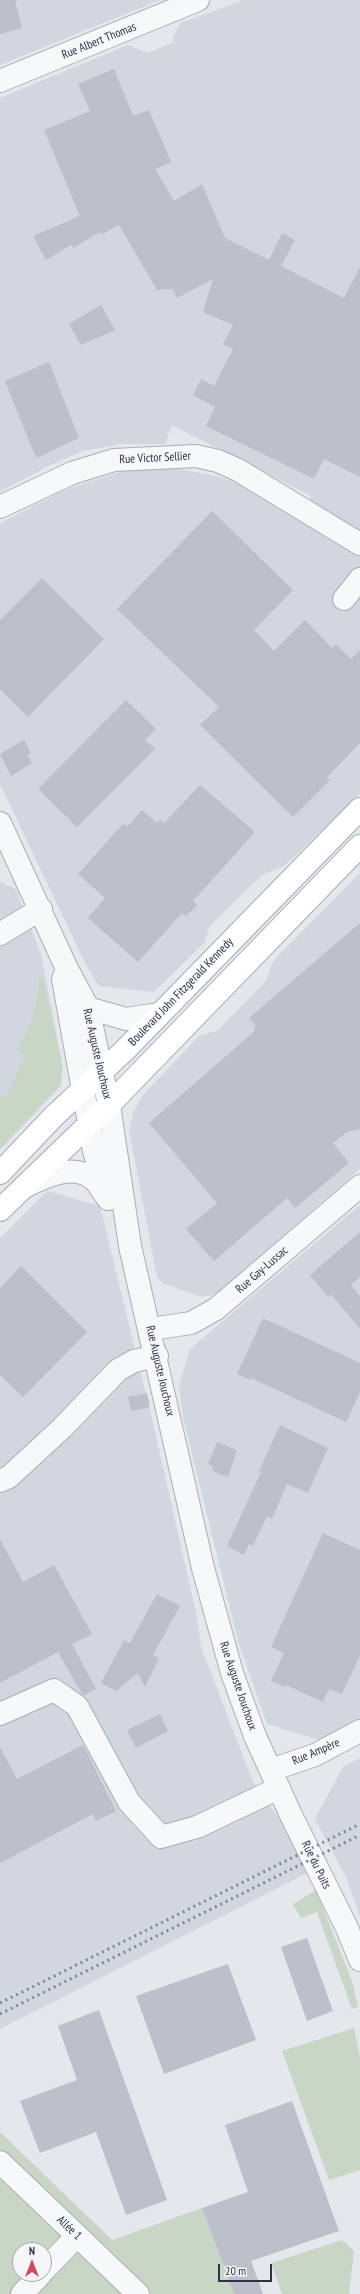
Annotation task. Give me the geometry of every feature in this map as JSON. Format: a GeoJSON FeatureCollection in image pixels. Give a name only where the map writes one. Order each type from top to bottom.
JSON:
{"type":"FeatureCollection","features":[{"type":"Feature","properties":{"kind":"main road","name":"Boulevard John Fitzgerald Kennedy"},"geometry":{"type":"LineString","coordinates":[[0,1173],[54,1116],[159,1014],[360,809]]}},
{"type":"Feature","properties":{"kind":"main road"},"geometry":{"type":"LineString","coordinates":[[0,1210],[109,1105],[360,846]]}},
{"type":"Feature","properties":{"kind":"street","name":"Rue Albert Thomas"},"geometry":{"type":"LineString","coordinates":[[0,81],[198,0]]}},
{"type":"Feature","properties":{"kind":"street","name":"Rue Victor Sellier"},"geometry":{"type":"LineString","coordinates":[[0,507],[72,473],[114,460],[196,456],[218,461],[238,470],[360,544]]}},
{"type":"Feature","properties":{"kind":"street"},"geometry":{"type":"LineString","coordinates":[[344,599],[360,579]]}},
{"type":"Feature","properties":{"kind":"street","name":"Rue Auguste Jouchoux"},"geometry":{"type":"LineString","coordinates":[[3,836],[41,909],[67,969],[88,1008],[109,1105],[130,1246],[151,1329],[205,1576],[232,1673],[255,1736],[275,1779]]}},
{"type":"Feature","properties":{"kind":"street"},"geometry":{"type":"LineString","coordinates":[[0,934],[41,909]]}},
{"type":"Feature","properties":{"kind":"street","name":"Rue Auguste Jouchoux"},"geometry":{"type":"LineString","coordinates":[[67,969],[63,979],[74,1045],[84,1087],[94,1151],[108,1199]]}},
{"type":"Feature","properties":{"kind":"street"},"geometry":{"type":"LineString","coordinates":[[88,1008],[126,1019],[159,1014]]}},
{"type":"Feature","properties":{"kind":"street"},"geometry":{"type":"LineString","coordinates":[[22,1188],[48,1176],[64,1172],[73,1172],[92,1178],[108,1199],[130,1246]]}},
{"type":"Feature","properties":{"kind":"street","name":"Rue Gay-Lussac"},"geometry":{"type":"LineString","coordinates":[[151,1329],[191,1323],[216,1309],[360,1186]]}},
{"type":"Feature","properties":{"kind":"street"},"geometry":{"type":"LineString","coordinates":[[0,1481],[9,1477],[62,1428],[118,1370],[134,1361],[157,1356]]}},
{"type":"Feature","properties":{"kind":"street","name":"Rue Ampère"},"geometry":{"type":"LineString","coordinates":[[0,1714],[54,1690],[77,1706],[129,1802],[161,1837],[197,1827],[315,1754],[360,1731]]}},
{"type":"Feature","properties":{"kind":"street","name":"Rue du Puits"},"geometry":{"type":"LineString","coordinates":[[275,1779],[348,1928],[360,1960]]}},
{"type":"Feature","properties":{"kind":"street","name":"Allée 1"},"geometry":{"type":"LineString","coordinates":[[0,2162],[138,2294]]}},
{"type":"Feature","properties":{"kind":"street"},"geometry":{"type":"LineString","coordinates":[[52,2262],[77,2236]]}},
{"type":"Feature","properties":{"kind":"street"},"geometry":{"type":"LineString","coordinates":[[22,2294],[33,2282]]}},
{"type":"Feature","properties":{"kind":"shaded area"},"geometry":{"type":"Polygon","coordinates":[[[0,0],[160,0],[0,65],[0,0]]]}},
{"type":"Feature","properties":{"kind":"shaded area"},"geometry":{"type":"Polygon","coordinates":[[[244,0],[360,0],[360,794],[284,866],[262,875],[210,926],[205,942],[154,992],[99,986],[85,963],[0,784],[0,523],[67,489],[123,471],[150,467],[174,468],[220,477],[242,485],[301,518],[311,496],[172,425],[165,444],[122,444],[83,451],[50,465],[0,492],[0,98],[128,45],[148,53],[174,42],[173,38],[180,23],[244,0]]]}},
{"type":"Feature","properties":{"kind":"shaded area"},"geometry":{"type":"Polygon","coordinates":[[[360,873],[360,1169],[216,1294],[202,1297],[164,1284],[157,1277],[129,1130],[133,1113],[143,1095],[199,1036],[218,1030],[265,982],[274,960],[360,873]]]}},
{"type":"Feature","properties":{"kind":"shaded area"},"geometry":{"type":"Polygon","coordinates":[[[0,881],[16,890],[41,954],[62,1063],[61,1086],[0,1150],[0,881]]]}},
{"type":"Feature","properties":{"kind":"shaded area"},"geometry":{"type":"Polygon","coordinates":[[[47,1191],[100,1206],[153,1423],[197,1617],[201,1647],[253,1782],[289,1832],[311,1871],[0,2029],[0,1238],[47,1191]]]}},
{"type":"Feature","properties":{"kind":"shaded area"},"geometry":{"type":"Polygon","coordinates":[[[360,1205],[360,1718],[320,1740],[267,1724],[238,1641],[183,1417],[179,1386],[190,1349],[360,1205]]]}},
{"type":"Feature","properties":{"kind":"shaded area"},"geometry":{"type":"Polygon","coordinates":[[[360,1758],[360,1916],[346,1877],[315,1819],[343,1767],[360,1758]]]}},
{"type":"Feature","properties":{"kind":"green space"},"geometry":{"type":"Polygon","coordinates":[[[42,976],[63,1068],[60,1085],[0,1148],[0,1096],[7,1097],[25,1055],[17,1050],[30,1024],[38,997],[39,977],[42,976]]]}},
{"type":"Feature","properties":{"kind":"green space"},"geometry":{"type":"Polygon","coordinates":[[[316,1890],[352,1981],[358,2007],[352,2009],[317,1912],[301,1918],[293,1904],[316,1890]]]}},
{"type":"Feature","properties":{"kind":"green space"},"geometry":{"type":"Polygon","coordinates":[[[354,2028],[360,2057],[360,2170],[329,2180],[282,2051],[354,2028]]]}},
{"type":"Feature","properties":{"kind":"green space"},"geometry":{"type":"Polygon","coordinates":[[[0,2132],[112,2240],[202,2208],[234,2294],[0,2294],[0,2132]]]}},
{"type":"Feature","properties":{"kind":"green space"},"geometry":{"type":"Polygon","coordinates":[[[342,2240],[354,2251],[349,2294],[282,2294],[271,2263],[342,2240]]]}},
{"type":"Feature","properties":{"kind":"building"},"geometry":{"type":"Polygon","coordinates":[[[0,0],[15,0],[22,28],[0,34],[0,0]]]}},
{"type":"Feature","properties":{"kind":"building"},"geometry":{"type":"Polygon","coordinates":[[[114,69],[133,116],[149,110],[171,162],[155,169],[174,201],[202,184],[225,238],[269,260],[282,233],[295,240],[281,266],[344,298],[360,267],[360,477],[324,459],[314,479],[206,426],[215,407],[193,395],[201,379],[214,386],[233,349],[223,344],[233,325],[203,312],[213,279],[177,298],[173,289],[157,290],[119,225],[101,235],[100,232],[73,248],[72,244],[46,260],[33,236],[80,216],[44,130],[90,111],[78,84],[114,69]]]}},
{"type":"Feature","properties":{"kind":"building"},"geometry":{"type":"Polygon","coordinates":[[[101,305],[115,330],[81,345],[69,324],[101,305]]]}},
{"type":"Feature","properties":{"kind":"building"},"geometry":{"type":"Polygon","coordinates":[[[49,362],[79,438],[36,458],[5,381],[49,362]]]}},
{"type":"Feature","properties":{"kind":"building"},"geometry":{"type":"Polygon","coordinates":[[[212,511],[293,590],[254,630],[274,651],[305,620],[332,648],[336,644],[351,659],[360,650],[360,743],[327,777],[330,780],[293,817],[200,725],[219,707],[117,609],[212,511]]]}},
{"type":"Feature","properties":{"kind":"building"},"geometry":{"type":"Polygon","coordinates":[[[42,578],[104,639],[28,717],[0,689],[0,620],[42,578]]]}},
{"type":"Feature","properties":{"kind":"building"},"geometry":{"type":"Polygon","coordinates":[[[126,700],[156,729],[145,740],[155,749],[77,827],[38,789],[126,700]]]}},
{"type":"Feature","properties":{"kind":"building"},"geometry":{"type":"Polygon","coordinates":[[[24,740],[31,753],[27,755],[32,763],[11,776],[0,754],[24,740]]]}},
{"type":"Feature","properties":{"kind":"building"},"geometry":{"type":"Polygon","coordinates":[[[200,785],[255,832],[193,901],[197,905],[186,916],[182,913],[138,962],[88,918],[105,898],[78,874],[123,824],[127,827],[142,810],[157,823],[160,819],[164,823],[200,785]]]}},
{"type":"Feature","properties":{"kind":"building"},"geometry":{"type":"Polygon","coordinates":[[[360,923],[360,1129],[347,1132],[333,1143],[349,1163],[295,1208],[287,1198],[214,1261],[186,1229],[217,1203],[149,1123],[255,1031],[253,1029],[256,1026],[249,1018],[360,923]]]}},
{"type":"Feature","properties":{"kind":"building"},"geometry":{"type":"Polygon","coordinates":[[[360,1232],[360,1277],[351,1285],[360,1296],[360,1329],[331,1294],[328,1297],[310,1275],[360,1232]]]}},
{"type":"Feature","properties":{"kind":"building"},"geometry":{"type":"Polygon","coordinates":[[[21,1266],[87,1332],[23,1397],[0,1375],[0,1288],[21,1266]]]}},
{"type":"Feature","properties":{"kind":"building"},"geometry":{"type":"Polygon","coordinates":[[[263,1318],[360,1363],[360,1392],[346,1422],[251,1378],[250,1380],[237,1374],[263,1318]]]}},
{"type":"Feature","properties":{"kind":"building"},"geometry":{"type":"Polygon","coordinates":[[[147,1393],[150,1407],[131,1411],[128,1397],[147,1393]]]}},
{"type":"Feature","properties":{"kind":"building"},"geometry":{"type":"Polygon","coordinates":[[[280,1425],[328,1448],[308,1493],[287,1484],[272,1519],[267,1516],[253,1546],[249,1544],[244,1555],[227,1546],[261,1472],[259,1471],[280,1425]]]}},
{"type":"Feature","properties":{"kind":"building"},"geometry":{"type":"Polygon","coordinates":[[[217,1442],[237,1450],[228,1477],[212,1471],[213,1467],[208,1464],[217,1442]]]}},
{"type":"Feature","properties":{"kind":"building"},"geometry":{"type":"Polygon","coordinates":[[[323,1533],[360,1550],[360,1655],[342,1694],[329,1689],[323,1702],[286,1685],[285,1687],[271,1681],[284,1653],[271,1647],[323,1533]]]}},
{"type":"Feature","properties":{"kind":"building"},"geometry":{"type":"Polygon","coordinates":[[[0,1539],[23,1582],[54,1565],[92,1634],[72,1644],[96,1689],[84,1695],[82,1694],[58,1652],[0,1683],[0,1539]]]}},
{"type":"Feature","properties":{"kind":"building"},"geometry":{"type":"Polygon","coordinates":[[[157,1594],[180,1606],[153,1655],[159,1658],[145,1687],[138,1673],[116,1691],[101,1683],[124,1640],[130,1643],[157,1594]]]}},
{"type":"Feature","properties":{"kind":"building"},"geometry":{"type":"Polygon","coordinates":[[[160,1714],[168,1731],[136,1748],[127,1730],[160,1714]]]}},
{"type":"Feature","properties":{"kind":"building"},"geometry":{"type":"Polygon","coordinates":[[[83,1745],[116,1811],[96,1821],[93,1814],[0,1863],[0,1747],[17,1779],[83,1745]]]}},
{"type":"Feature","properties":{"kind":"building"},"geometry":{"type":"Polygon","coordinates":[[[307,1938],[333,2011],[307,2021],[281,1947],[307,1938]]]}},
{"type":"Feature","properties":{"kind":"building"},"geometry":{"type":"Polygon","coordinates":[[[228,1964],[256,2040],[164,2074],[136,1996],[228,1964]]]}},
{"type":"Feature","properties":{"kind":"building"},"geometry":{"type":"Polygon","coordinates":[[[99,2010],[167,2200],[126,2215],[96,2132],[40,2153],[20,2101],[77,2080],[58,2026],[99,2010]]]}},
{"type":"Feature","properties":{"kind":"building"},"geometry":{"type":"Polygon","coordinates":[[[292,2101],[339,2231],[251,2261],[263,2294],[234,2294],[202,2208],[248,2192],[225,2125],[292,2101]]]}},
{"type":"Feature","properties":{"kind":"railway"},"geometry":{"type":"LineString","coordinates":[[0,2003],[360,1824]]}},
{"type":"Feature","properties":{"kind":"railway"},"geometry":{"type":"LineString","coordinates":[[0,2014],[360,1835]]}}]}
